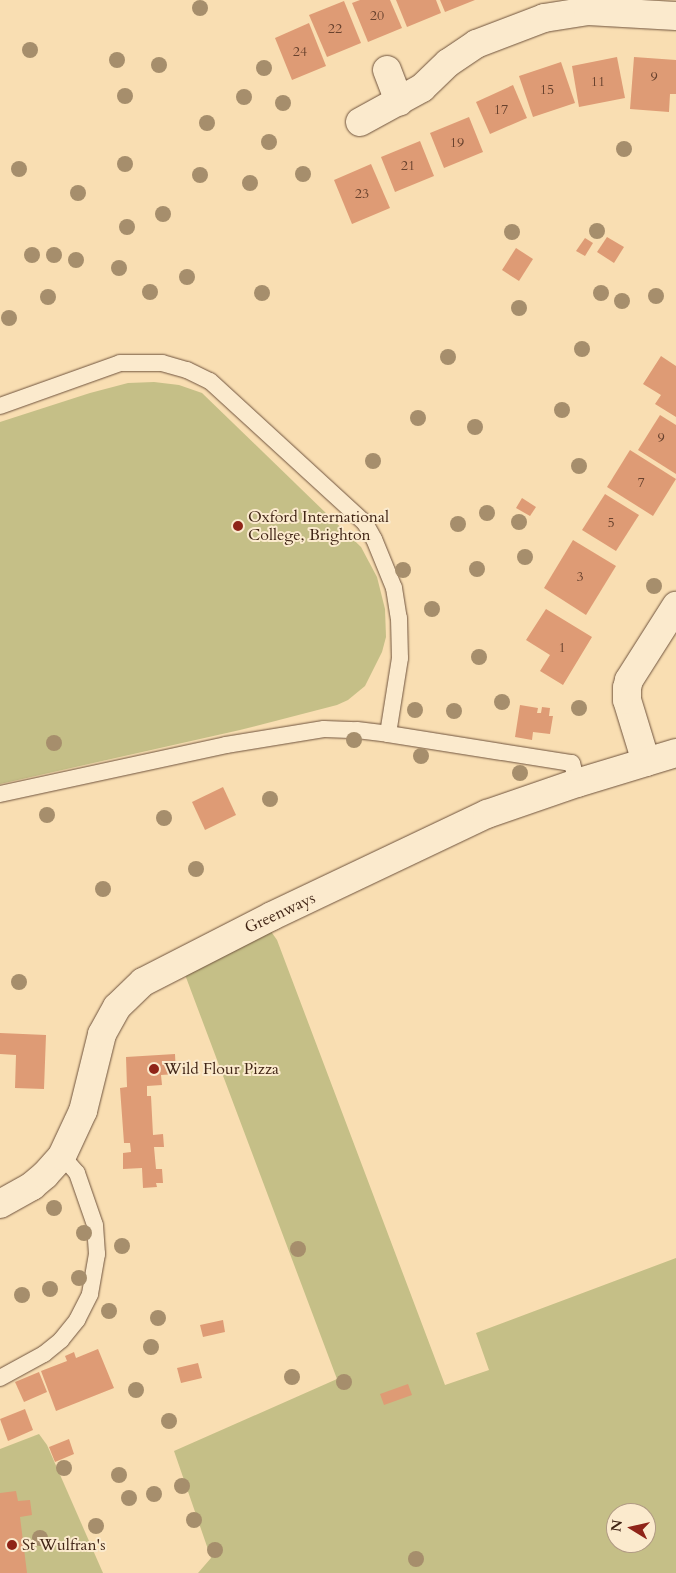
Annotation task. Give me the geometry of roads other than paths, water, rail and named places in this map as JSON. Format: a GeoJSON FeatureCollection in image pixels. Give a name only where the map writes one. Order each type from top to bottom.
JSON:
{"type":"FeatureCollection","features":[{"type":"Feature","properties":{"kind":"street"},"geometry":{"type":"LineString","coordinates":[[360,122],[422,88],[448,63],[464,51],[544,18],[574,12],[638,7],[676,16]]}},
{"type":"Feature","properties":{"kind":"street"},"geometry":{"type":"LineString","coordinates":[[387,70],[399,102]]}},
{"type":"Feature","properties":{"kind":"street"},"geometry":{"type":"LineString","coordinates":[[646,762],[627,700],[627,688],[629,680],[676,606]]}},
{"type":"Feature","properties":{"kind":"street","name":"Greenways"},"geometry":{"type":"LineString","coordinates":[[0,1204],[32,1186],[45,1176],[62,1156],[83,1111],[102,1034],[117,1007],[143,982],[272,916],[487,814],[577,782],[676,753]]}},
{"type":"Feature","properties":{"kind":"lane"},"geometry":{"type":"LineString","coordinates":[[0,406],[120,363],[162,363],[187,370],[210,381],[365,523],[374,538],[394,588],[400,624],[400,658],[388,734]]}},
{"type":"Feature","properties":{"kind":"lane"},"geometry":{"type":"LineString","coordinates":[[0,794],[226,745],[324,730],[357,730],[388,734],[572,763],[577,782]]}},
{"type":"Feature","properties":{"kind":"lane"},"geometry":{"type":"LineString","coordinates":[[0,1378],[44,1354],[61,1340],[77,1320],[90,1294],[97,1254],[94,1224],[77,1173],[62,1156]]}},
{"type":"Feature","properties":{"kind":"place","name":"Oxford International College, Brighton"},"geometry":{"type":"Point","coordinates":[238,526]}},
{"type":"Feature","properties":{"kind":"place","name":"Wild Flour Pizza"},"geometry":{"type":"Point","coordinates":[154,1069]}},
{"type":"Feature","properties":{"kind":"place","name":"St Wulfran's"},"geometry":{"type":"Point","coordinates":[12,1545]}}]}
